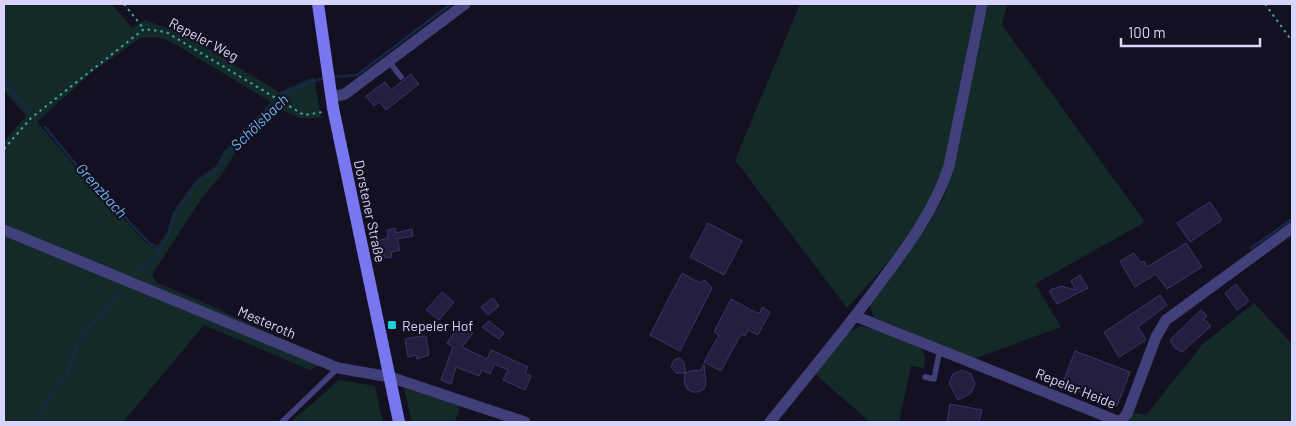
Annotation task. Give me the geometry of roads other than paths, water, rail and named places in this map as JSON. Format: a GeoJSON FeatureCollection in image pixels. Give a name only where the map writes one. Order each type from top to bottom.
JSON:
{"type":"FeatureCollection","features":[{"type":"Feature","properties":{"kind":"main road","name":"Dorstener Straße"},"geometry":{"type":"LineString","coordinates":[[318,4],[331,97],[400,422]]}},
{"type":"Feature","properties":{"kind":"street"},"geometry":{"type":"LineString","coordinates":[[331,97],[345,94],[465,4]]}},
{"type":"Feature","properties":{"kind":"street"},"geometry":{"type":"LineString","coordinates":[[770,422],[855,316],[930,213],[941,190],[949,166],[982,4]]}},
{"type":"Feature","properties":{"kind":"street","name":"Repeler Heide"},"geometry":{"type":"LineString","coordinates":[[855,316],[1120,422],[1127,414],[1156,336],[1166,320],[1292,228]]}},
{"type":"Feature","properties":{"kind":"street","name":"Mesteroth"},"geometry":{"type":"LineString","coordinates":[[4,230],[338,368],[390,377],[524,422]]}},
{"type":"Feature","properties":{"kind":"lane"},"geometry":{"type":"LineString","coordinates":[[388,60],[402,77]]}},
{"type":"Feature","properties":{"kind":"lane"},"geometry":{"type":"LineString","coordinates":[[925,377],[934,379],[940,350]]}},
{"type":"Feature","properties":{"kind":"lane"},"geometry":{"type":"LineString","coordinates":[[282,422],[338,368]]}},
{"type":"Feature","properties":{"kind":"waterway","name":"Schölsbach"},"geometry":{"type":"LineString","coordinates":[[334,77],[357,75],[451,4]]}},
{"type":"Feature","properties":{"kind":"waterway","name":"Schölsbach"},"geometry":{"type":"LineString","coordinates":[[135,274],[156,258],[169,234],[175,213],[198,182],[218,168],[226,154],[273,104],[284,94],[313,81],[326,78]]}},
{"type":"Feature","properties":{"kind":"waterway","name":"Grenzbach"},"geometry":{"type":"LineString","coordinates":[[4,81],[30,112]]}},
{"type":"Feature","properties":{"kind":"waterway","name":"Grenzbach"},"geometry":{"type":"LineString","coordinates":[[45,127],[77,166],[149,243],[161,249]]}},
{"type":"Feature","properties":{"kind":"waterway"},"geometry":{"type":"LineString","coordinates":[[1251,248],[1292,219]]}},
{"type":"Feature","properties":{"kind":"waterway","name":"Schölsbach"},"geometry":{"type":"LineString","coordinates":[[37,422],[51,395],[68,373],[76,347],[88,329],[121,291]]}},
{"type":"Feature","properties":{"kind":"place","name":"Repeler Hof"},"geometry":{"type":"Point","coordinates":[392,325]}}]}
